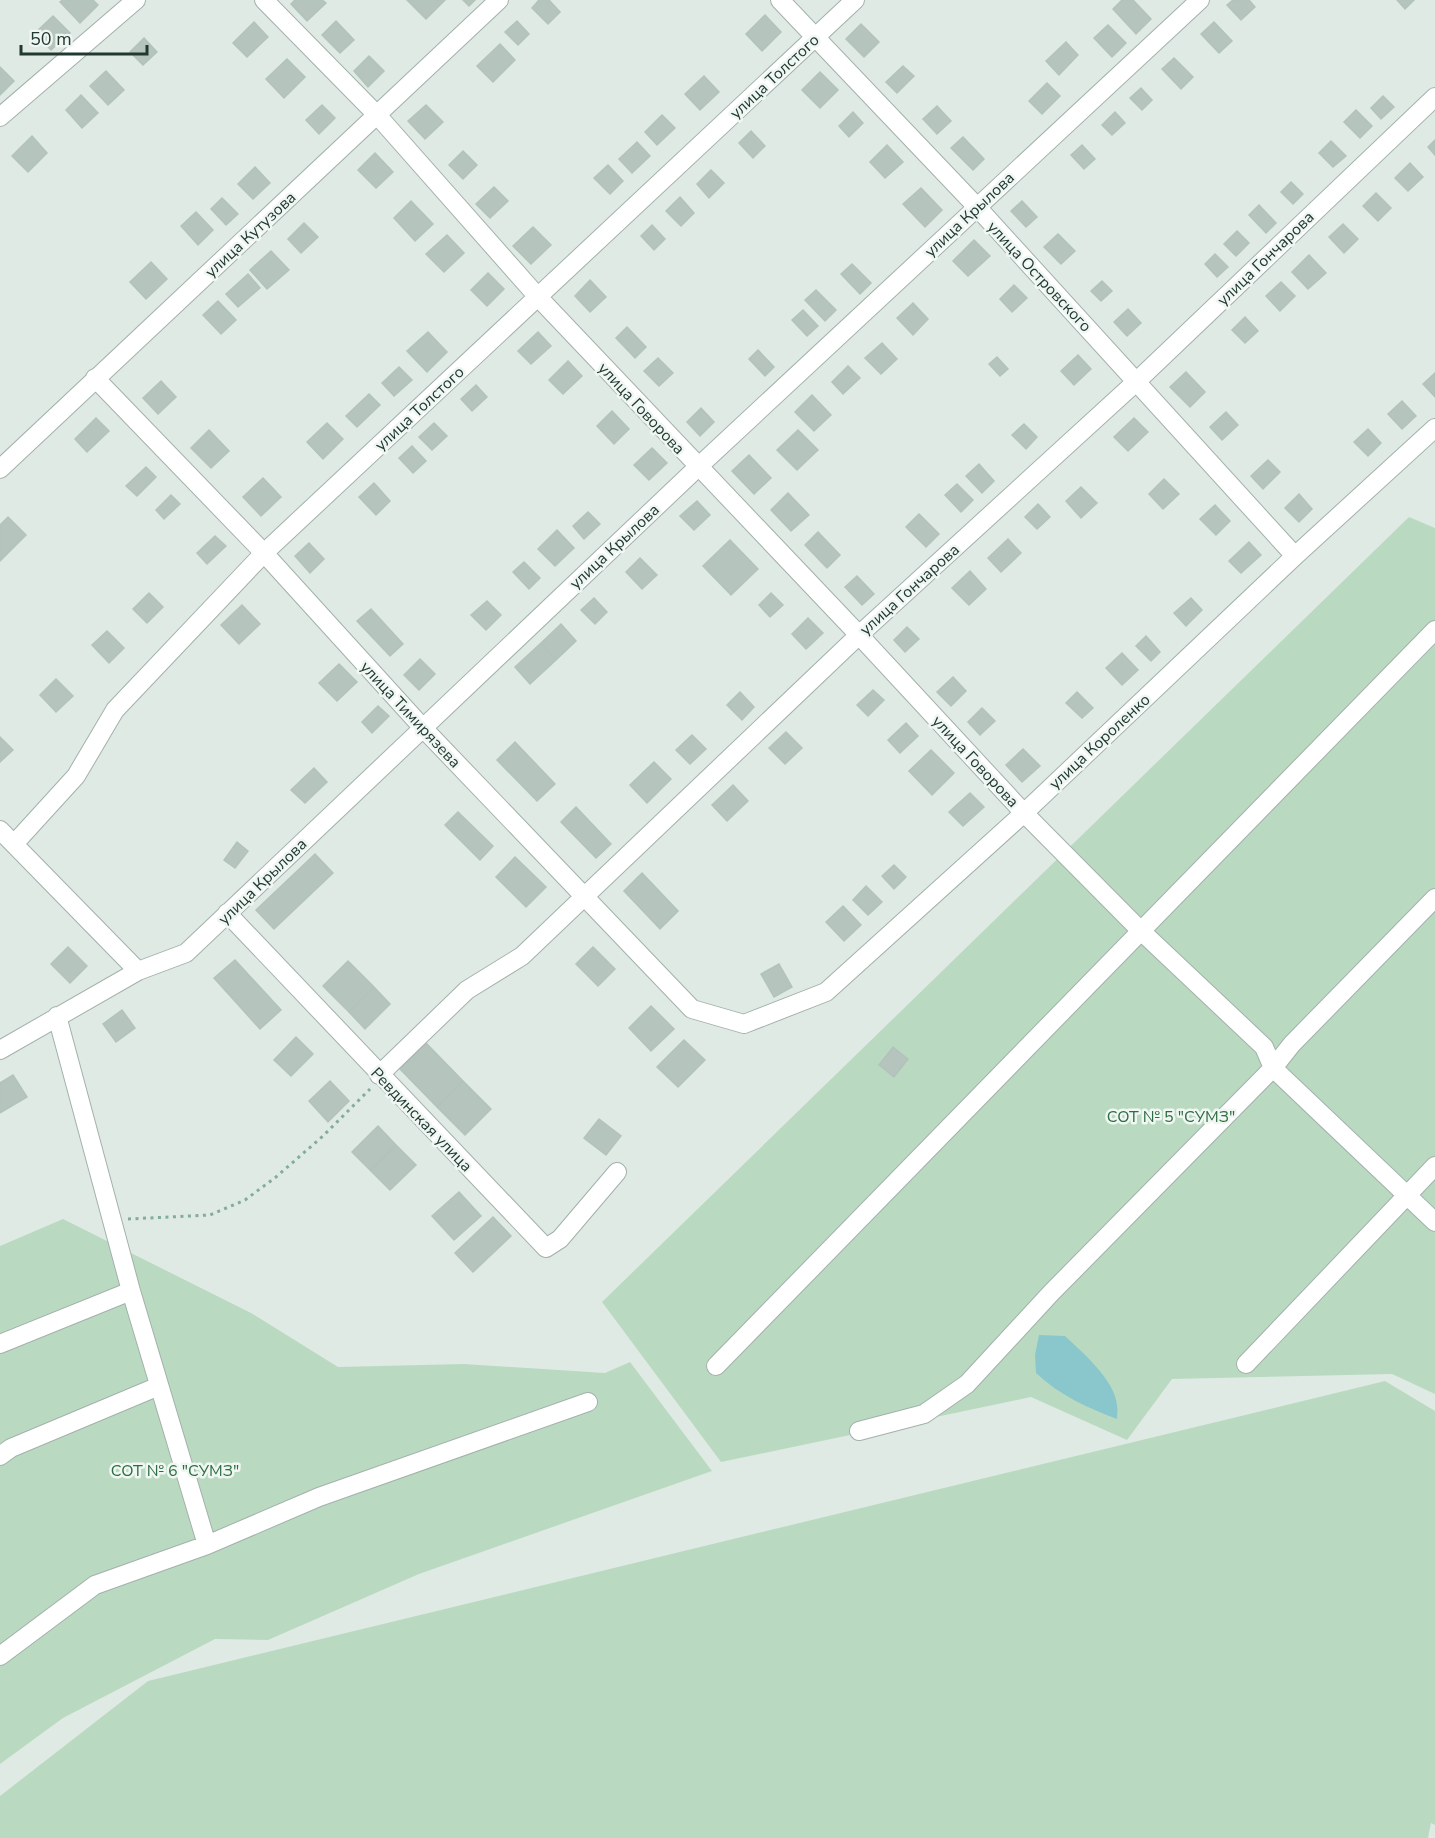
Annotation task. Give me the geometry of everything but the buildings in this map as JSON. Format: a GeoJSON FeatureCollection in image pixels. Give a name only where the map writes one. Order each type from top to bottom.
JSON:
{"type":"FeatureCollection","features":[{"type":"Feature","properties":{"kind":"street"},"geometry":{"type":"LineString","coordinates":[[0,117],[136,0]]}},
{"type":"Feature","properties":{"kind":"street","name":"улица Говорова"},"geometry":{"type":"LineString","coordinates":[[264,0],[378,116],[538,297],[859,635],[1024,813],[1140,930],[1264,1047],[1274,1068],[1435,1222]]}},
{"type":"Feature","properties":{"kind":"street","name":"улица Кутузова"},"geometry":{"type":"LineString","coordinates":[[0,469],[500,0]]}},
{"type":"Feature","properties":{"kind":"street","name":"улица Островского"},"geometry":{"type":"LineString","coordinates":[[780,0],[977,207],[1295,556]]}},
{"type":"Feature","properties":{"kind":"street","name":"улица Толстого"},"geometry":{"type":"LineString","coordinates":[[14,844],[76,776],[115,710],[264,553],[855,0]]}},
{"type":"Feature","properties":{"kind":"street","name":"улица Крылова"},"geometry":{"type":"LineString","coordinates":[[0,1050],[138,971],[186,953],[698,467],[1200,0]]}},
{"type":"Feature","properties":{"kind":"street","name":"улица Гончарова"},"geometry":{"type":"LineString","coordinates":[[381,1076],[467,990],[522,956],[859,635],[1137,381],[1435,97]]}},
{"type":"Feature","properties":{"kind":"street","name":"улица Тимирязева"},"geometry":{"type":"LineString","coordinates":[[95,378],[264,553],[423,728],[692,1009],[744,1024]]}},
{"type":"Feature","properties":{"kind":"street","name":"улица Короленко"},"geometry":{"type":"LineString","coordinates":[[744,1024],[826,992],[1024,813],[1295,556],[1435,428]]}},
{"type":"Feature","properties":{"kind":"street"},"geometry":{"type":"LineString","coordinates":[[716,1366],[1435,630]]}},
{"type":"Feature","properties":{"kind":"street"},"geometry":{"type":"LineString","coordinates":[[0,830],[138,971]]}},
{"type":"Feature","properties":{"kind":"street"},"geometry":{"type":"LineString","coordinates":[[859,1431],[924,1414],[967,1384],[1051,1293],[1274,1068],[1292,1044],[1435,898]]}},
{"type":"Feature","properties":{"kind":"street","name":"Ревдинская улица"},"geometry":{"type":"LineString","coordinates":[[228,914],[546,1248],[560,1239],[617,1173]]}},
{"type":"Feature","properties":{"kind":"street"},"geometry":{"type":"LineString","coordinates":[[57,1016],[131,1291],[207,1545]]}},
{"type":"Feature","properties":{"kind":"street"},"geometry":{"type":"LineString","coordinates":[[1246,1364],[1435,1166]]}},
{"type":"Feature","properties":{"kind":"street"},"geometry":{"type":"LineString","coordinates":[[0,1344],[131,1291]]}},
{"type":"Feature","properties":{"kind":"street"},"geometry":{"type":"LineString","coordinates":[[0,1456],[11,1448],[159,1386]]}},
{"type":"Feature","properties":{"kind":"street"},"geometry":{"type":"LineString","coordinates":[[0,1656],[95,1585],[207,1545],[319,1497],[588,1402]]}},
{"type":"Feature","properties":{"kind":"path"},"geometry":{"type":"LineString","coordinates":[[112,1220],[210,1215],[245,1200],[276,1177],[323,1136],[381,1076]]}},
{"type":"Feature","properties":{"kind":"green space","name":"СОТ № 5 \"СУМЗ\""},"geometry":{"type":"Polygon","coordinates":[[[1409,517],[1435,528],[1435,1394],[1392,1374],[1172,1379],[1127,1440],[1031,1397],[721,1462],[602,1302],[1409,517]]]}},
{"type":"Feature","properties":{"kind":"green space","name":"СОТ № 6 \"СУМЗ\""},"geometry":{"type":"Polygon","coordinates":[[[63,1219],[251,1313],[338,1367],[464,1364],[605,1373],[630,1362],[712,1471],[419,1574],[268,1640],[215,1639],[63,1718],[0,1764],[0,1246],[63,1219]]]}},
{"type":"Feature","properties":{"kind":"green space"},"geometry":{"type":"Polygon","coordinates":[[[1385,1381],[1435,1411],[1435,1825],[1431,1823],[1428,1838],[0,1838],[0,1796],[148,1681],[1385,1381]]]}},
{"type":"Feature","properties":{"kind":"water"},"geometry":{"type":"Polygon","coordinates":[[[1039,1335],[1065,1336],[1097,1367],[1115,1396],[1117,1419],[1074,1400],[1054,1388],[1036,1373],[1035,1355],[1039,1335]]]}}]}
